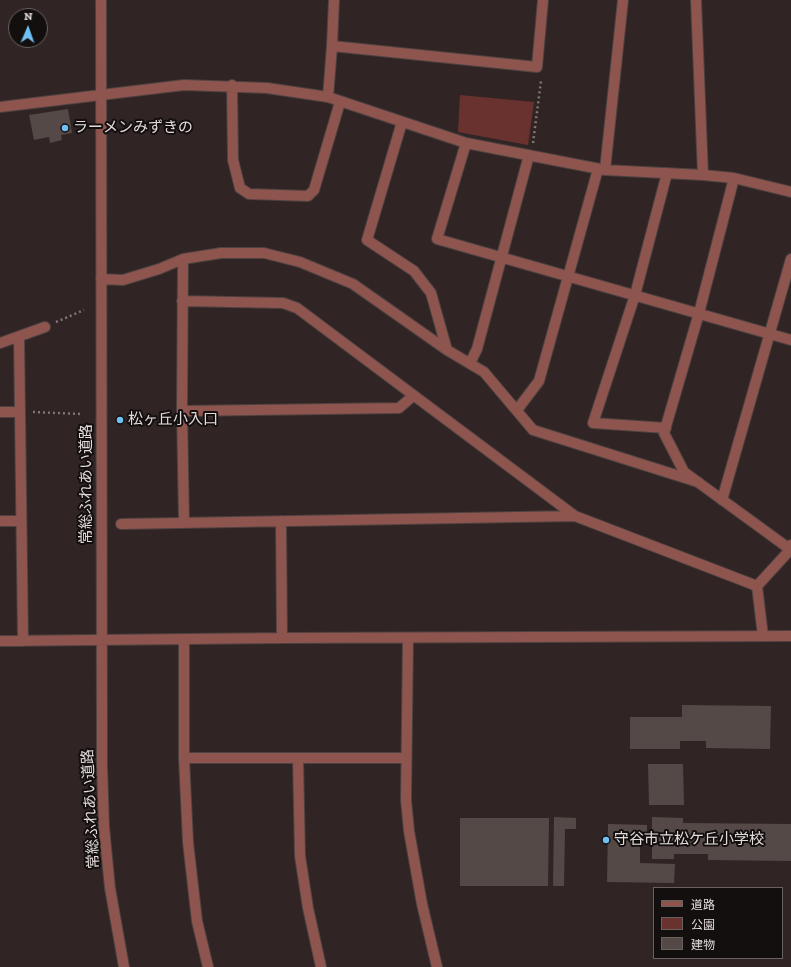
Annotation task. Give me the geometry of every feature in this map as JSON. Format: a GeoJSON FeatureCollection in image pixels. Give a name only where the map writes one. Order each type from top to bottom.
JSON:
{"type":"FeatureCollection","features":[{"type":"Feature","properties":{"kind":"street","name":"常総ふれあい道路"},"geometry":{"type":"LineString","coordinates":[[101,0],[102,640],[104,827],[110,888],[124,967]]}},
{"type":"Feature","properties":{"kind":"street"},"geometry":{"type":"LineString","coordinates":[[328,97],[334,0]]}},
{"type":"Feature","properties":{"kind":"street"},"geometry":{"type":"LineString","coordinates":[[332,46],[537,67],[543,0]]}},
{"type":"Feature","properties":{"kind":"street"},"geometry":{"type":"LineString","coordinates":[[517,410],[539,382],[568,276],[601,169],[622,0]]}},
{"type":"Feature","properties":{"kind":"street"},"geometry":{"type":"LineString","coordinates":[[696,0],[703,175]]}},
{"type":"Feature","properties":{"kind":"street"},"geometry":{"type":"LineString","coordinates":[[0,107],[184,84],[232,85],[267,88],[328,97],[466,143],[601,169],[734,178],[791,192]]}},
{"type":"Feature","properties":{"kind":"street"},"geometry":{"type":"LineString","coordinates":[[232,85],[233,160],[240,188],[249,194],[308,196],[314,190],[340,102]]}},
{"type":"Feature","properties":{"kind":"street"},"geometry":{"type":"LineString","coordinates":[[402,122],[367,240],[414,271],[431,293],[447,350]]}},
{"type":"Feature","properties":{"kind":"street"},"geometry":{"type":"LineString","coordinates":[[466,143],[437,239],[791,340]]}},
{"type":"Feature","properties":{"kind":"street"},"geometry":{"type":"LineString","coordinates":[[470,363],[477,349],[530,155]]}},
{"type":"Feature","properties":{"kind":"street"},"geometry":{"type":"LineString","coordinates":[[666,428],[593,423],[635,295],[667,173]]}},
{"type":"Feature","properties":{"kind":"street"},"geometry":{"type":"LineString","coordinates":[[734,178],[699,313],[664,433],[684,472],[790,548],[757,586],[763,636]]}},
{"type":"Feature","properties":{"kind":"street"},"geometry":{"type":"LineString","coordinates":[[101,279],[123,280],[159,269],[183,259],[221,253],[264,253],[300,262],[353,284],[447,350],[484,372],[533,430],[698,482]]}},
{"type":"Feature","properties":{"kind":"street"},"geometry":{"type":"LineString","coordinates":[[183,259],[182,410],[184,522]]}},
{"type":"Feature","properties":{"kind":"street"},"geometry":{"type":"LineString","coordinates":[[722,500],[791,259]]}},
{"type":"Feature","properties":{"kind":"street"},"geometry":{"type":"LineString","coordinates":[[182,301],[283,303],[297,308],[575,516],[757,586]]}},
{"type":"Feature","properties":{"kind":"street"},"geometry":{"type":"LineString","coordinates":[[0,343],[44,327]]}},
{"type":"Feature","properties":{"kind":"street"},"geometry":{"type":"LineString","coordinates":[[19,337],[23,641]]}},
{"type":"Feature","properties":{"kind":"street"},"geometry":{"type":"LineString","coordinates":[[182,410],[399,408],[413,396]]}},
{"type":"Feature","properties":{"kind":"street"},"geometry":{"type":"LineString","coordinates":[[0,412],[20,412]]}},
{"type":"Feature","properties":{"kind":"street"},"geometry":{"type":"LineString","coordinates":[[121,524],[575,516]]}},
{"type":"Feature","properties":{"kind":"street"},"geometry":{"type":"LineString","coordinates":[[0,521],[21,521]]}},
{"type":"Feature","properties":{"kind":"street"},"geometry":{"type":"LineString","coordinates":[[281,521],[282,638]]}},
{"type":"Feature","properties":{"kind":"street"},"geometry":{"type":"LineString","coordinates":[[0,641],[282,638],[791,636]]}},
{"type":"Feature","properties":{"kind":"street"},"geometry":{"type":"LineString","coordinates":[[408,638],[405,758],[406,800],[409,831],[422,904],[437,967]]}},
{"type":"Feature","properties":{"kind":"street"},"geometry":{"type":"LineString","coordinates":[[184,639],[184,758],[188,842],[197,921],[208,967]]}},
{"type":"Feature","properties":{"kind":"street"},"geometry":{"type":"LineString","coordinates":[[184,758],[405,758]]}},
{"type":"Feature","properties":{"kind":"street"},"geometry":{"type":"LineString","coordinates":[[298,758],[300,856],[308,908],[321,967]]}},
{"type":"Feature","properties":{"kind":"path"},"geometry":{"type":"LineString","coordinates":[[530,155],[541,79],[537,67]]}},
{"type":"Feature","properties":{"kind":"path"},"geometry":{"type":"LineString","coordinates":[[44,327],[84,310]]}},
{"type":"Feature","properties":{"kind":"path"},"geometry":{"type":"LineString","coordinates":[[20,412],[82,414]]}},
{"type":"Feature","properties":{"kind":"green space"},"geometry":{"type":"Polygon","coordinates":[[[460,95],[534,102],[528,145],[458,132],[460,95]]]}},
{"type":"Feature","properties":{"kind":"building"},"geometry":{"type":"Polygon","coordinates":[[[68,109],[72,133],[61,135],[62,140],[50,143],[49,137],[34,140],[29,115],[68,109]]]}},
{"type":"Feature","properties":{"kind":"building"},"geometry":{"type":"Polygon","coordinates":[[[682,705],[771,706],[770,749],[706,748],[706,741],[680,741],[680,749],[630,749],[630,717],[682,717],[682,705]]]}},
{"type":"Feature","properties":{"kind":"building"},"geometry":{"type":"Polygon","coordinates":[[[648,764],[683,764],[684,805],[649,805],[648,764]]]}},
{"type":"Feature","properties":{"kind":"building"},"geometry":{"type":"Polygon","coordinates":[[[554,817],[576,818],[576,829],[565,829],[564,886],[553,886],[554,817]]]}},
{"type":"Feature","properties":{"kind":"building"},"geometry":{"type":"Polygon","coordinates":[[[652,817],[683,818],[683,823],[791,824],[791,861],[708,860],[708,854],[674,854],[674,859],[652,859],[652,817]]]}},
{"type":"Feature","properties":{"kind":"building"},"geometry":{"type":"Polygon","coordinates":[[[460,818],[549,818],[548,886],[460,886],[460,818]]]}},
{"type":"Feature","properties":{"kind":"building"},"geometry":{"type":"Polygon","coordinates":[[[608,824],[647,825],[647,841],[640,842],[640,863],[675,864],[674,883],[607,882],[608,824]]]}},
{"type":"Feature","properties":{"kind":"place","name":"ラーメンみずきの"},"geometry":{"type":"Point","coordinates":[65,128]}},
{"type":"Feature","properties":{"kind":"place","name":"松ヶ丘小入口"},"geometry":{"type":"Point","coordinates":[120,420]}},
{"type":"Feature","properties":{"kind":"place","name":"守谷市立松ケ丘小学校"},"geometry":{"type":"Point","coordinates":[606,840]}}]}
